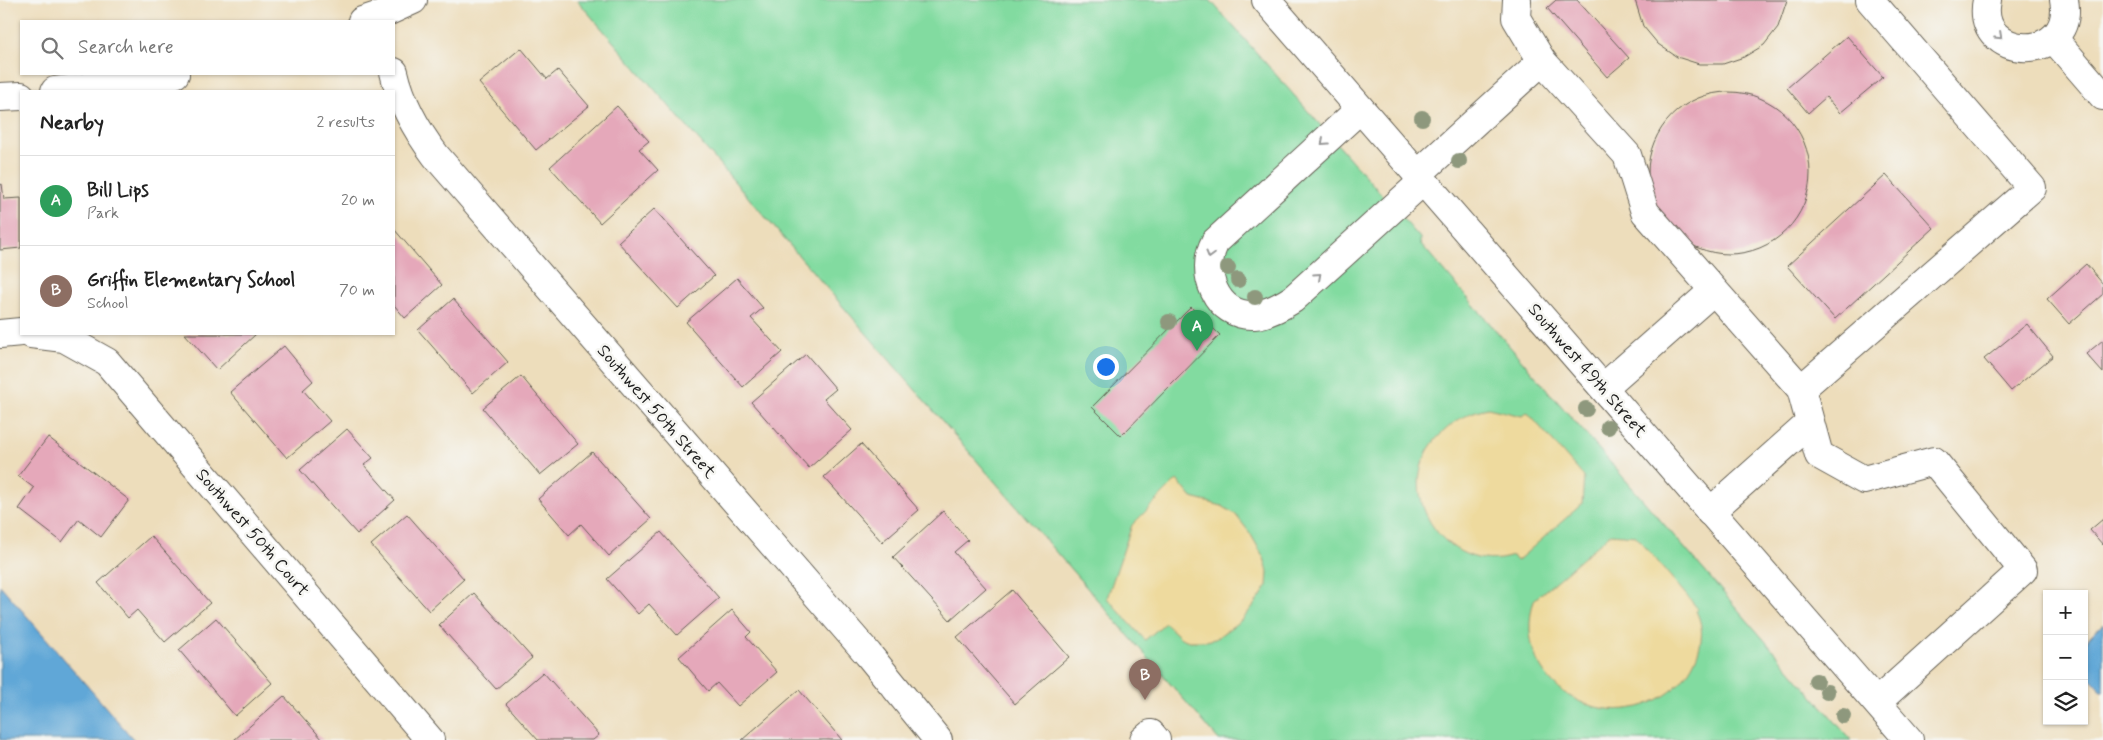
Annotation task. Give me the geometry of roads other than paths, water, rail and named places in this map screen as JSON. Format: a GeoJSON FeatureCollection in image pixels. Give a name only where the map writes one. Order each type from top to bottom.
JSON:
{"type":"FeatureCollection","features":[{"type":"Feature","properties":{"kind":"street"},"geometry":{"type":"LineString","coordinates":[[375,19],[413,0]]}},
{"type":"Feature","properties":{"kind":"street","name":"Southwest 49th Street"},"geometry":{"type":"LineString","coordinates":[[1266,0],[1909,740]]}},
{"type":"Feature","properties":{"kind":"street"},"geometry":{"type":"LineString","coordinates":[[1517,0],[1516,18],[1542,61],[1627,155],[1646,212],[1801,388],[1819,455],[1864,480],[1934,461],[2023,570],[1877,702]]}},
{"type":"Feature","properties":{"kind":"street"},"geometry":{"type":"LineString","coordinates":[[1801,388],[2032,188],[1870,0]]}},
{"type":"Feature","properties":{"kind":"street"},"geometry":{"type":"LineString","coordinates":[[1987,0],[1986,16],[1991,28],[1999,39],[2010,45],[2023,48],[2036,47],[2053,38],[2064,22],[2066,9],[2064,0]]}},
{"type":"Feature","properties":{"kind":"street"},"geometry":{"type":"LineString","coordinates":[[2053,38],[2103,96]]}},
{"type":"Feature","properties":{"kind":"street"},"geometry":{"type":"LineString","coordinates":[[1360,109],[1215,242],[1210,252],[1208,276],[1212,287],[1229,308],[1240,314],[1255,315],[1281,307],[1293,299],[1542,61]]}},
{"type":"Feature","properties":{"kind":"street"},"geometry":{"type":"LineString","coordinates":[[62,90],[168,75]]}},
{"type":"Feature","properties":{"kind":"street","name":"Southwest 50th Street"},"geometry":{"type":"LineString","coordinates":[[395,75],[397,87],[408,111],[421,136],[436,156],[861,646],[938,740]]}},
{"type":"Feature","properties":{"kind":"street"},"geometry":{"type":"LineString","coordinates":[[0,97],[20,96]]}},
{"type":"Feature","properties":{"kind":"street"},"geometry":{"type":"LineString","coordinates":[[1604,387],[1714,290]]}},
{"type":"Feature","properties":{"kind":"street"},"geometry":{"type":"LineString","coordinates":[[0,334],[20,332]]}},
{"type":"Feature","properties":{"kind":"street","name":"Southwest 50th Court"},"geometry":{"type":"LineString","coordinates":[[39,335],[64,338],[107,362],[430,740]]}},
{"type":"Feature","properties":{"kind":"street"},"geometry":{"type":"LineString","coordinates":[[1710,512],[1810,424]]}},
{"type":"Feature","properties":{"kind":"street"},"geometry":{"type":"LineString","coordinates":[[1144,740],[1151,734],[1156,740]]}},
{"type":"Feature","properties":{"kind":"water"},"geometry":{"type":"Polygon","coordinates":[[[0,585],[134,740],[0,740],[0,585]]]}},
{"type":"Feature","properties":{"kind":"water"},"geometry":{"type":"Polygon","coordinates":[[[2103,624],[2103,693],[2088,675],[2088,639],[2103,624]]]}},
{"type":"Feature","properties":{"kind":"place","name":"Bill Lips"},"geometry":{"type":"Point","coordinates":[1197,351]}},
{"type":"Feature","properties":{"kind":"place","name":"Griffin Elementary School"},"geometry":{"type":"Point","coordinates":[1145,700]}}]}
